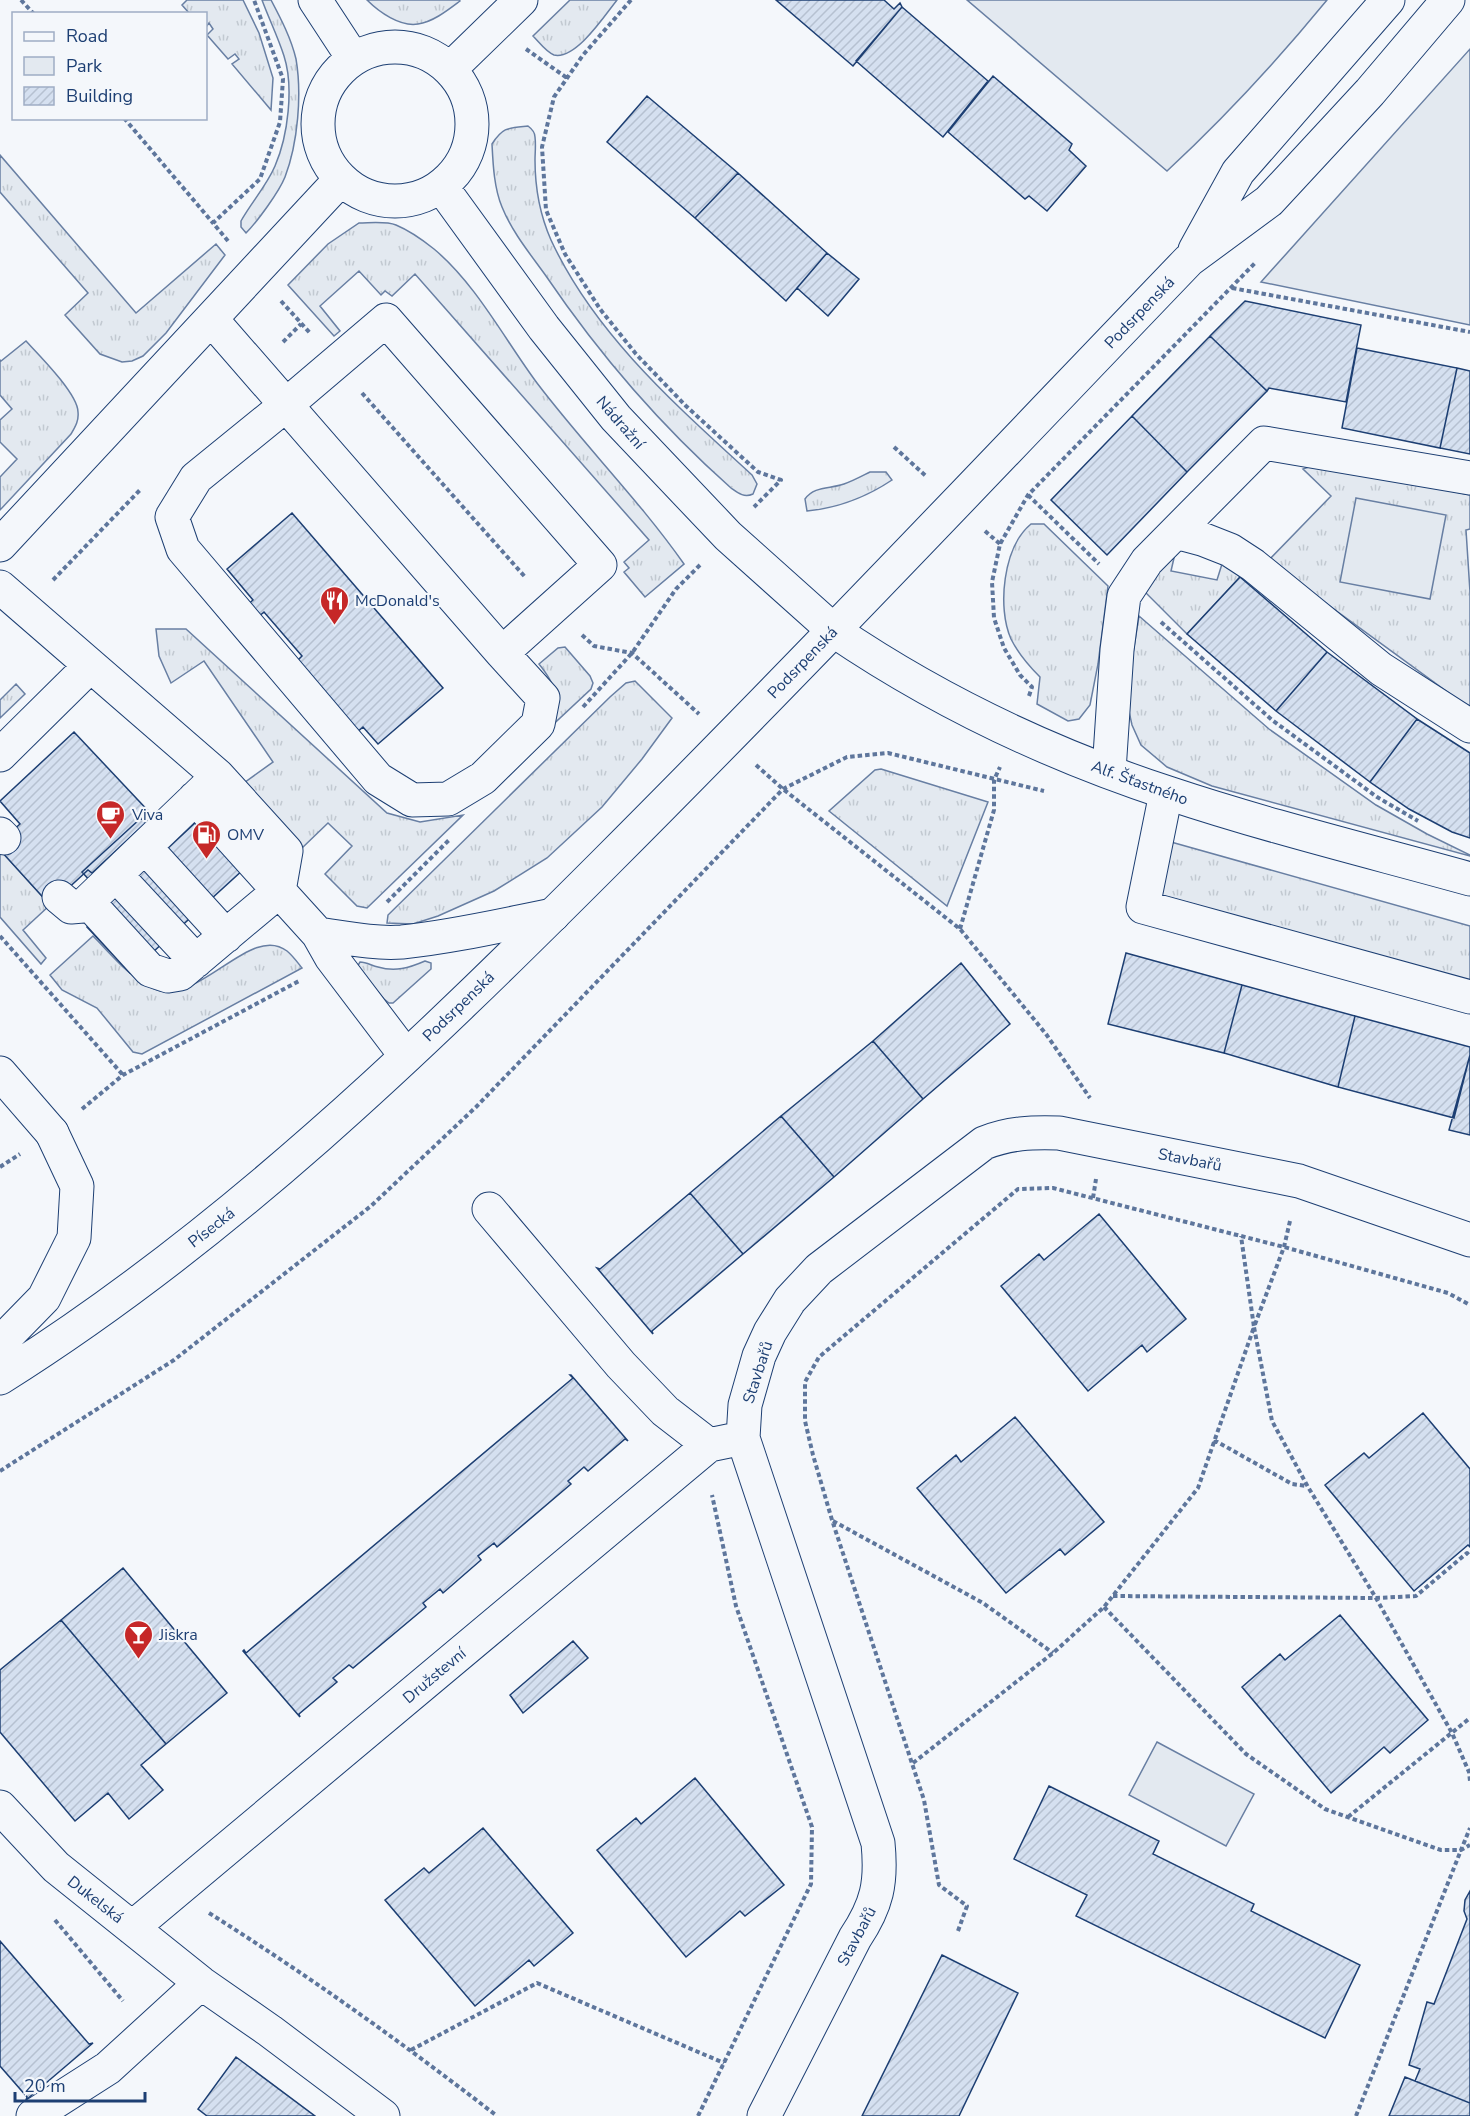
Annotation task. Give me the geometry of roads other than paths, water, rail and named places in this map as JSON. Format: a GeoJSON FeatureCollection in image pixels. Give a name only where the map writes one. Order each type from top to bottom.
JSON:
{"type":"FeatureCollection","features":[{"type":"Feature","properties":{"kind":"street"},"geometry":{"type":"LineString","coordinates":[[315,0],[354,58]]}},
{"type":"Feature","properties":{"kind":"street"},"geometry":{"type":"LineString","coordinates":[[450,69],[521,0]]}},
{"type":"Feature","properties":{"kind":"street","name":"Podsrpenská"},"geometry":{"type":"LineString","coordinates":[[1189,260],[1238,172],[1388,0]]}},
{"type":"Feature","properties":{"kind":"street","name":"Podsrpenská"},"geometry":{"type":"LineString","coordinates":[[406,1056],[553,915],[710,758],[1189,260],[1269,201],[1370,92],[1448,0]]}},
{"type":"Feature","properties":{"kind":"street"},"geometry":{"type":"LineString","coordinates":[[400,46],[420,51],[439,60],[450,69],[467,95],[472,118],[472,133],[461,163],[441,186],[415,198],[386,200],[359,192],[341,179],[324,155],[318,119],[322,98],[336,72],[354,58],[373,49],[400,46]]}},
{"type":"Feature","properties":{"kind":"street"},"geometry":{"type":"LineString","coordinates":[[0,545],[341,179]]}},
{"type":"Feature","properties":{"kind":"street","name":"Nádražní"},"geometry":{"type":"LineString","coordinates":[[441,186],[544,328],[616,418],[728,536],[833,630]]}},
{"type":"Feature","properties":{"kind":"street"},"geometry":{"type":"LineString","coordinates":[[212,320],[286,405],[502,653],[543,698],[538,724],[483,778],[448,799],[412,800],[378,779],[183,549],[172,517],[196,478],[286,405],[386,320],[600,565],[502,653]]}},
{"type":"Feature","properties":{"kind":"street"},"geometry":{"type":"LineString","coordinates":[[1108,771],[1117,650],[1124,596],[1147,561],[1264,443],[1470,478]]}},
{"type":"Feature","properties":{"kind":"street"},"geometry":{"type":"LineString","coordinates":[[1176,532],[1202,538],[1221,546],[1253,565],[1381,669],[1470,726]]}},
{"type":"Feature","properties":{"kind":"street"},"geometry":{"type":"LineString","coordinates":[[0,587],[218,776],[286,851],[279,891],[180,974],[168,976],[150,970],[74,899],[116,875],[218,776]]}},
{"type":"Feature","properties":{"kind":"street","name":"Alf. Šťastného"},"geometry":{"type":"LineString","coordinates":[[833,630],[872,657],[927,689],[1016,734],[1108,771],[1166,793],[1470,879]]}},
{"type":"Feature","properties":{"kind":"street"},"geometry":{"type":"LineString","coordinates":[[0,755],[90,666]]}},
{"type":"Feature","properties":{"kind":"street"},"geometry":{"type":"LineString","coordinates":[[1166,793],[1143,907],[1470,997]]}},
{"type":"Feature","properties":{"kind":"street"},"geometry":{"type":"LineString","coordinates":[[195,798],[318,934],[331,957],[406,1056]]}},
{"type":"Feature","properties":{"kind":"street"},"geometry":{"type":"LineString","coordinates":[[145,847],[226,936]]}},
{"type":"Feature","properties":{"kind":"street"},"geometry":{"type":"LineString","coordinates":[[116,875],[196,961]]}},
{"type":"Feature","properties":{"kind":"street"},"geometry":{"type":"LineString","coordinates":[[318,934],[400,942],[553,915]]}},
{"type":"Feature","properties":{"kind":"street","name":"Písecká"},"geometry":{"type":"LineString","coordinates":[[0,1378],[125,1293],[198,1238],[297,1157],[406,1056]]}},
{"type":"Feature","properties":{"kind":"street"},"geometry":{"type":"LineString","coordinates":[[0,1073],[52,1133],[77,1186],[74,1238],[44,1298],[0,1343]]}},
{"type":"Feature","properties":{"kind":"street","name":"Stavbařů"},"geometry":{"type":"LineString","coordinates":[[764,2116],[855,1938],[867,1920],[875,1901],[881,1868],[875,1834],[743,1438],[745,1405],[759,1356],[770,1332],[790,1300],[819,1269],[984,1143],[1020,1132],[1059,1132],[1299,1181],[1470,1240]]}},
{"type":"Feature","properties":{"kind":"street"},"geometry":{"type":"LineString","coordinates":[[489,1209],[621,1365],[665,1410],[709,1445]]}},
{"type":"Feature","properties":{"kind":"street","name":"Družstevní"},"geometry":{"type":"LineString","coordinates":[[132,1928],[709,1445],[743,1438]]}},
{"type":"Feature","properties":{"kind":"street","name":"Dukelská"},"geometry":{"type":"LineString","coordinates":[[0,1807],[56,1867],[201,1983],[270,2031],[383,2116]]}},
{"type":"Feature","properties":{"kind":"street"},"geometry":{"type":"LineString","coordinates":[[33,2116],[108,2068],[201,1983]]}},
{"type":"Feature","properties":{"kind":"place","name":"McDonald's"},"geometry":{"type":"Point","coordinates":[334,626]}},
{"type":"Feature","properties":{"kind":"place","name":"Viva"},"geometry":{"type":"Point","coordinates":[111,840]}},
{"type":"Feature","properties":{"kind":"place","name":"OMV"},"geometry":{"type":"Point","coordinates":[206,860]}},
{"type":"Feature","properties":{"kind":"place","name":"Jiskra"},"geometry":{"type":"Point","coordinates":[138,1660]}}]}
